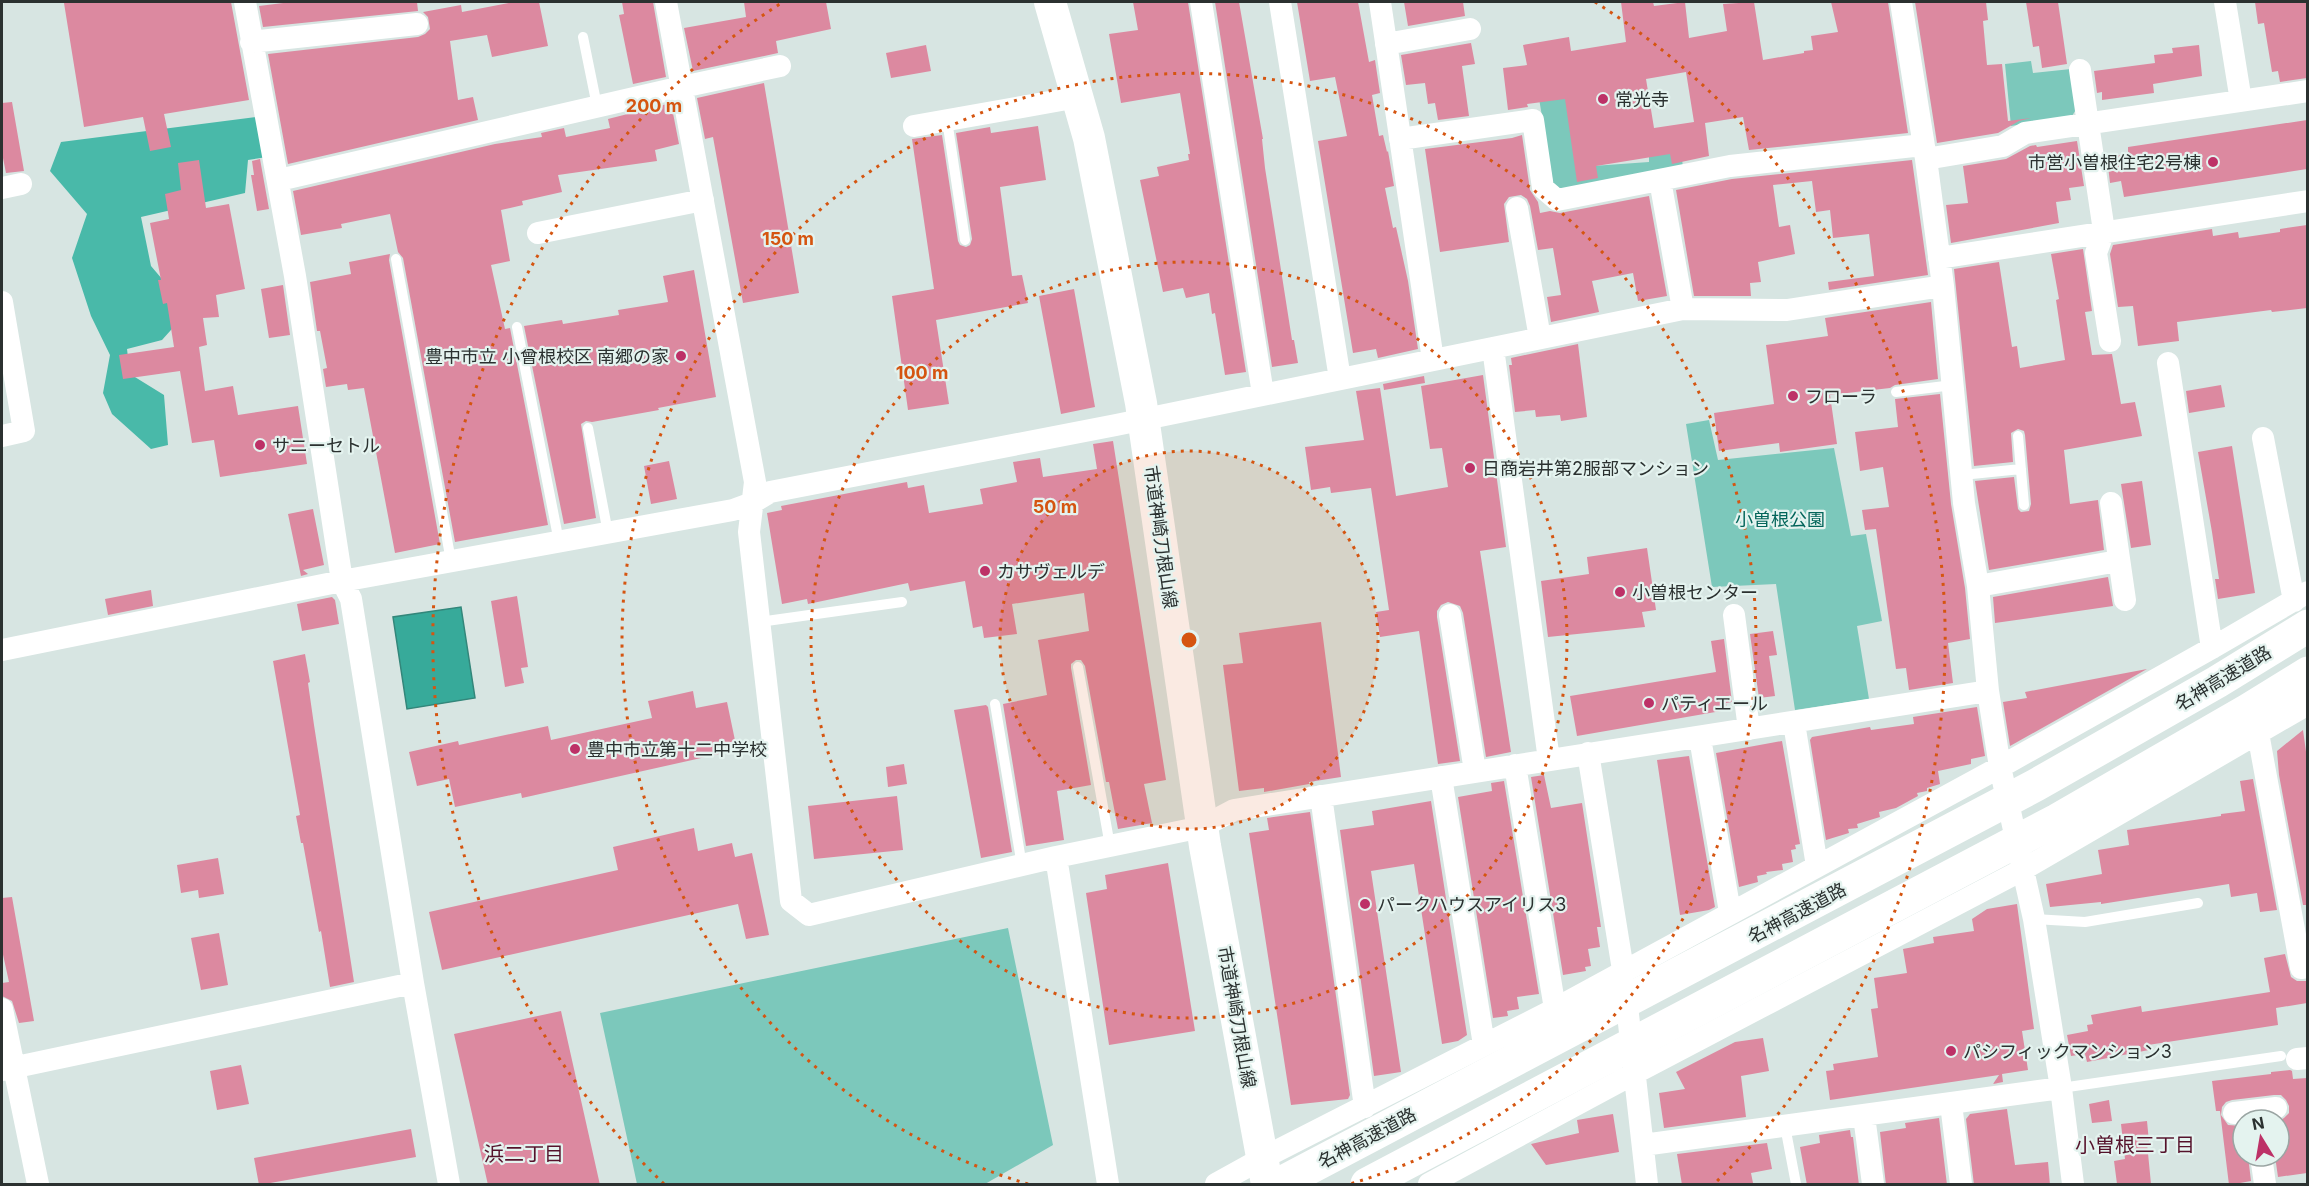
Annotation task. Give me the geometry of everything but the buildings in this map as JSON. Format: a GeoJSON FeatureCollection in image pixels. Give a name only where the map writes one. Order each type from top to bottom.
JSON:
{"type":"FeatureCollection","features":[{"type":"Feature","properties":{"kind":"highway","name":"名神高速道路"},"geometry":{"type":"LineString","coordinates":[[1269,1176],[2025,791],[2217,682],[2303,606]]}},
{"type":"Feature","properties":{"kind":"highway"},"geometry":{"type":"LineString","coordinates":[[1367,1185],[2057,820],[2248,710],[2307,673]]}},
{"type":"Feature","properties":{"kind":"street"},"geometry":{"type":"LineString","coordinates":[[245,2],[279,180],[342,581],[351,599],[413,983],[449,1185]]}},
{"type":"Feature","properties":{"kind":"street"},"geometry":{"type":"LineString","coordinates":[[666,2],[755,482],[749,532],[791,901],[809,915],[1056,857],[1202,827],[1234,810],[1988,691]]}},
{"type":"Feature","properties":{"kind":"street","name":"市道神崎刀根山線"},"geometry":{"type":"LineString","coordinates":[[1050,2],[1089,138],[1143,418],[1202,827],[1269,1176]]}},
{"type":"Feature","properties":{"kind":"street"},"geometry":{"type":"LineString","coordinates":[[1201,2],[1263,394]]}},
{"type":"Feature","properties":{"kind":"street"},"geometry":{"type":"LineString","coordinates":[[1280,2],[1340,379]]}},
{"type":"Feature","properties":{"kind":"street"},"geometry":{"type":"LineString","coordinates":[[1380,2],[1433,360]]}},
{"type":"Feature","properties":{"kind":"street"},"geometry":{"type":"LineString","coordinates":[[1901,2],[1943,286],[1962,475],[1978,586],[1988,691],[2000,767],[2034,919],[2061,1088],[2073,1185]]}},
{"type":"Feature","properties":{"kind":"street"},"geometry":{"type":"LineString","coordinates":[[2225,2],[2241,101]]}},
{"type":"Feature","properties":{"kind":"street"},"geometry":{"type":"LineString","coordinates":[[251,42],[417,24]]}},
{"type":"Feature","properties":{"kind":"street"},"geometry":{"type":"LineString","coordinates":[[1386,44],[1470,29]]}},
{"type":"Feature","properties":{"kind":"street"},"geometry":{"type":"LineString","coordinates":[[279,180],[780,66]]}},
{"type":"Feature","properties":{"kind":"street"},"geometry":{"type":"LineString","coordinates":[[2080,70],[2104,231],[2096,253],[2110,341]]}},
{"type":"Feature","properties":{"kind":"street"},"geometry":{"type":"LineString","coordinates":[[1400,139],[1533,120],[1543,188],[1557,200],[1730,166],[2003,146],[2025,133],[2307,91]]}},
{"type":"Feature","properties":{"kind":"street"},"geometry":{"type":"LineString","coordinates":[[914,126],[1078,97]]}},
{"type":"Feature","properties":{"kind":"street"},"geometry":{"type":"LineString","coordinates":[[1660,180],[1683,309]]}},
{"type":"Feature","properties":{"kind":"street"},"geometry":{"type":"LineString","coordinates":[[538,232],[703,200]]}},
{"type":"Feature","properties":{"kind":"street"},"geometry":{"type":"LineString","coordinates":[[1939,258],[2307,201]]}},
{"type":"Feature","properties":{"kind":"street"},"geometry":{"type":"LineString","coordinates":[[1516,208],[1540,338]]}},
{"type":"Feature","properties":{"kind":"street"},"geometry":{"type":"LineString","coordinates":[[2,650],[342,581],[733,510],[752,503],[770,492],[1683,309],[1787,310],[1943,286]]}},
{"type":"Feature","properties":{"kind":"street"},"geometry":{"type":"LineString","coordinates":[[2,302],[24,431],[2,436]]}},
{"type":"Feature","properties":{"kind":"street"},"geometry":{"type":"LineString","coordinates":[[1493,348],[1549,760]]}},
{"type":"Feature","properties":{"kind":"street"},"geometry":{"type":"LineString","coordinates":[[2168,363],[2212,648]]}},
{"type":"Feature","properties":{"kind":"street"},"geometry":{"type":"LineString","coordinates":[[1216,1185],[1269,1176],[1365,1107],[1555,1009],[2000,767],[2212,648],[2303,606],[2263,438]]}},
{"type":"Feature","properties":{"kind":"street"},"geometry":{"type":"LineString","coordinates":[[2111,503],[2125,600]]}},
{"type":"Feature","properties":{"kind":"street"},"geometry":{"type":"LineString","coordinates":[[1978,586],[2118,561]]}},
{"type":"Feature","properties":{"kind":"street"},"geometry":{"type":"LineString","coordinates":[[1450,615],[1475,771]]}},
{"type":"Feature","properties":{"kind":"street"},"geometry":{"type":"LineString","coordinates":[[1734,615],[1749,729]]}},
{"type":"Feature","properties":{"kind":"street"},"geometry":{"type":"LineString","coordinates":[[1429,1185],[1635,1073],[2024,869],[2307,705]]}},
{"type":"Feature","properties":{"kind":"street"},"geometry":{"type":"LineString","coordinates":[[1794,723],[1816,867]]}},
{"type":"Feature","properties":{"kind":"street"},"geometry":{"type":"LineString","coordinates":[[2258,733],[2301,968],[2307,967]]}},
{"type":"Feature","properties":{"kind":"street"},"geometry":{"type":"LineString","coordinates":[[1700,738],[1730,912]]}},
{"type":"Feature","properties":{"kind":"street"},"geometry":{"type":"LineString","coordinates":[[1588,753],[1623,970],[1647,1185]]}},
{"type":"Feature","properties":{"kind":"street"},"geometry":{"type":"LineString","coordinates":[[1515,765],[1555,1009]]}},
{"type":"Feature","properties":{"kind":"street"},"geometry":{"type":"LineString","coordinates":[[1441,777],[1484,1045]]}},
{"type":"Feature","properties":{"kind":"street"},"geometry":{"type":"LineString","coordinates":[[1321,796],[1365,1107]]}},
{"type":"Feature","properties":{"kind":"street"},"geometry":{"type":"LineString","coordinates":[[1056,857],[1108,1185]]}},
{"type":"Feature","properties":{"kind":"street"},"geometry":{"type":"LineString","coordinates":[[7,1069],[413,983]]}},
{"type":"Feature","properties":{"kind":"street"},"geometry":{"type":"LineString","coordinates":[[2,1009],[7,1069],[38,1185]]}},
{"type":"Feature","properties":{"kind":"street"},"geometry":{"type":"LineString","coordinates":[[1643,1145],[2061,1088]]}},
{"type":"Feature","properties":{"kind":"street"},"geometry":{"type":"LineString","coordinates":[[1951,1104],[1961,1185]]}},
{"type":"Feature","properties":{"kind":"street"},"geometry":{"type":"LineString","coordinates":[[1864,1116],[1873,1185]]}},
{"type":"Feature","properties":{"kind":"street"},"geometry":{"type":"LineString","coordinates":[[2263,1168],[2265,1185]]}},
{"type":"Feature","properties":{"kind":"lane"},"geometry":{"type":"LineString","coordinates":[[583,37],[597,106]]}},
{"type":"Feature","properties":{"kind":"lane"},"geometry":{"type":"LineString","coordinates":[[947,120],[965,240]]}},
{"type":"Feature","properties":{"kind":"lane"},"geometry":{"type":"LineString","coordinates":[[396,259],[451,561]]}},
{"type":"Feature","properties":{"kind":"lane"},"geometry":{"type":"LineString","coordinates":[[517,327],[559,542]]}},
{"type":"Feature","properties":{"kind":"lane"},"geometry":{"type":"LineString","coordinates":[[1896,392],[1953,386]]}},
{"type":"Feature","properties":{"kind":"lane"},"geometry":{"type":"LineString","coordinates":[[588,428],[608,533]]}},
{"type":"Feature","properties":{"kind":"lane"},"geometry":{"type":"LineString","coordinates":[[2018,436],[2024,505]]}},
{"type":"Feature","properties":{"kind":"lane"},"geometry":{"type":"LineString","coordinates":[[1962,475],[2021,469]]}},
{"type":"Feature","properties":{"kind":"lane"},"geometry":{"type":"LineString","coordinates":[[759,622],[902,602]]}},
{"type":"Feature","properties":{"kind":"lane"},"geometry":{"type":"LineString","coordinates":[[1078,667],[1110,846]]}},
{"type":"Feature","properties":{"kind":"lane"},"geometry":{"type":"LineString","coordinates":[[995,704],[1022,866]]}},
{"type":"Feature","properties":{"kind":"lane"},"geometry":{"type":"LineString","coordinates":[[2034,919],[2085,922],[2198,903]]}},
{"type":"Feature","properties":{"kind":"lane"},"geometry":{"type":"LineString","coordinates":[[2061,1088],[2295,1058]]}},
{"type":"Feature","properties":{"kind":"lane"},"geometry":{"type":"LineString","coordinates":[[1785,1126],[1797,1185]]}},
{"type":"Feature","properties":{"kind":"green space"},"geometry":{"type":"Polygon","coordinates":[[[1564,57],[1579,167],[1649,162],[1649,143],[1679,131],[1683,168],[1564,192],[1553,183],[1533,62],[1564,57]]]}},
{"type":"Feature","properties":{"kind":"green space"},"geometry":{"type":"Polygon","coordinates":[[[2031,61],[2033,73],[2071,69],[2077,108],[2072,116],[2011,126],[2005,64],[2031,61]]]}},
{"type":"Feature","properties":{"kind":"green space","name":"小曽根公園"},"geometry":{"type":"Polygon","coordinates":[[[1709,420],[1718,460],[1834,448],[1851,536],[1866,534],[1882,621],[1857,626],[1869,699],[1795,710],[1776,584],[1712,587],[1686,424],[1709,420]]]}},
{"type":"Feature","properties":{"kind":"green space"},"geometry":{"type":"Polygon","coordinates":[[[1008,928],[1053,1145],[985,1184],[637,1184],[600,1013],[1008,928]]]}},
{"type":"Feature","properties":{"kind":"shaded area"},"geometry":{"type":"Polygon","coordinates":[[[256,117],[267,157],[248,160],[245,193],[141,217],[151,266],[168,286],[179,321],[162,340],[127,349],[130,374],[164,395],[168,445],[151,449],[112,414],[103,393],[110,355],[91,316],[72,258],[87,214],[50,171],[61,142],[256,117]]]}},
{"type":"Feature","properties":{"kind":"shaded area"},"geometry":{"type":"Polygon","coordinates":[[[461,607],[475,698],[407,709],[393,617],[461,607]]]}},
{"type":"Feature","properties":{"kind":"place","name":"常光寺"},"geometry":{"type":"Point","coordinates":[1603,99]}},
{"type":"Feature","properties":{"kind":"place","name":"市営小曽根住宅2号棟"},"geometry":{"type":"Point","coordinates":[2213,162]}},
{"type":"Feature","properties":{"kind":"place","name":"豊中市立 小曾根校区 南郷の家"},"geometry":{"type":"Point","coordinates":[681,356]}},
{"type":"Feature","properties":{"kind":"place","name":"フローラ"},"geometry":{"type":"Point","coordinates":[1793,396]}},
{"type":"Feature","properties":{"kind":"place","name":"サニーセトル"},"geometry":{"type":"Point","coordinates":[260,445]}},
{"type":"Feature","properties":{"kind":"place","name":"日商岩井第2服部マンション"},"geometry":{"type":"Point","coordinates":[1470,468]}},
{"type":"Feature","properties":{"kind":"place","name":"カサヴェルデ"},"geometry":{"type":"Point","coordinates":[985,571]}},
{"type":"Feature","properties":{"kind":"place","name":"小曽根センター"},"geometry":{"type":"Point","coordinates":[1620,592]}},
{"type":"Feature","properties":{"kind":"place","name":"パティエール"},"geometry":{"type":"Point","coordinates":[1649,703]}},
{"type":"Feature","properties":{"kind":"place","name":"豊中市立第十二中学校"},"geometry":{"type":"Point","coordinates":[575,749]}},
{"type":"Feature","properties":{"kind":"place","name":"パークハウスアイリス3"},"geometry":{"type":"Point","coordinates":[1365,904]}},
{"type":"Feature","properties":{"kind":"place","name":"パシフィックマンション3"},"geometry":{"type":"Point","coordinates":[1951,1051]}},
{"type":"Feature","properties":{"kind":"district","name":"小曽根三丁目"},"geometry":{"type":"Point","coordinates":[2135,1145]}},
{"type":"Feature","properties":{"kind":"district","name":"浜二丁目"},"geometry":{"type":"Point","coordinates":[524,1154]}}]}
